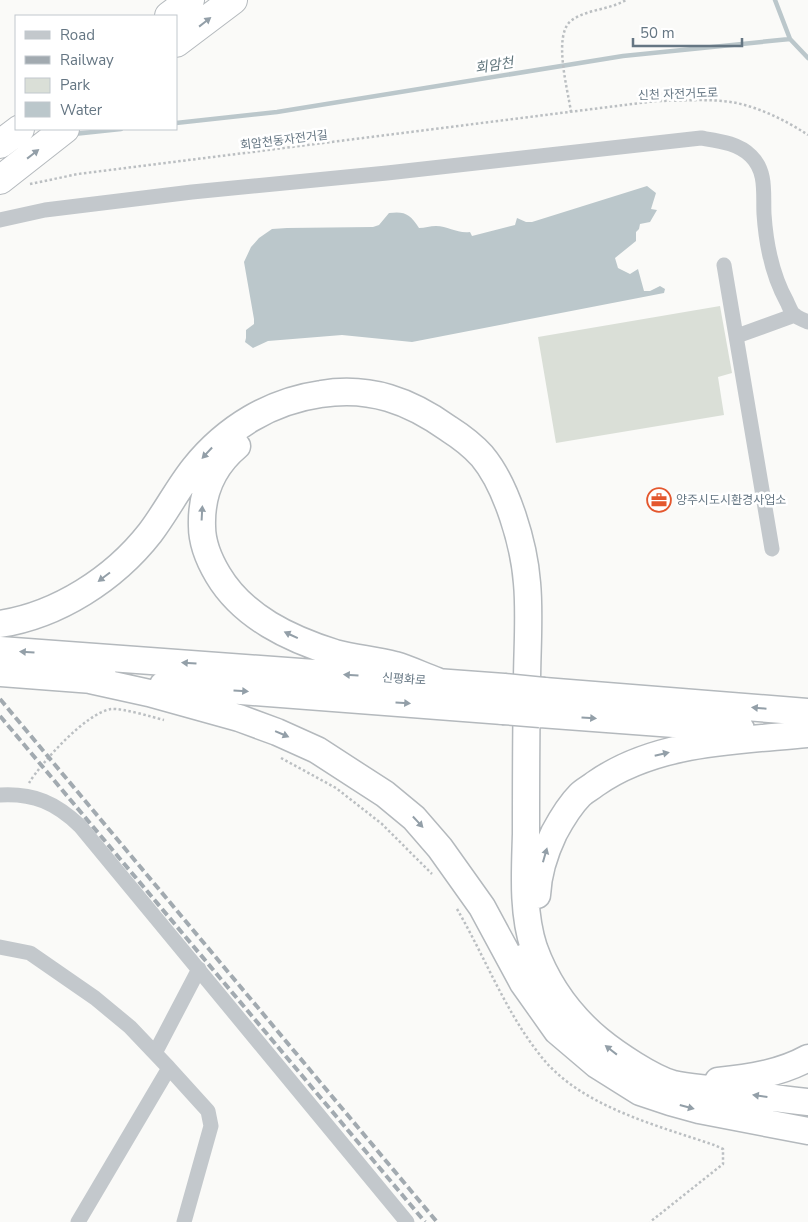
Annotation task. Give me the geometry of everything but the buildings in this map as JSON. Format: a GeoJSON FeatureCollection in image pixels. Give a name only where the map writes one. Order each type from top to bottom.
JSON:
{"type":"FeatureCollection","features":[{"type":"Feature","properties":{"kind":"highway"},"geometry":{"type":"LineString","coordinates":[[170,15],[190,0]]}},
{"type":"Feature","properties":{"kind":"highway"},"geometry":{"type":"LineString","coordinates":[[178,42],[233,0]]}},
{"type":"Feature","properties":{"kind":"highway"},"geometry":{"type":"LineString","coordinates":[[0,144],[19,130]]}},
{"type":"Feature","properties":{"kind":"highway"},"geometry":{"type":"LineString","coordinates":[[12,183],[65,130]]}},
{"type":"Feature","properties":{"kind":"highway"},"geometry":{"type":"LineString","coordinates":[[0,624],[43,613],[74,598],[129,557],[150,532],[193,470],[211,449],[252,417],[276,405],[321,394],[358,392],[396,399],[428,414],[457,434],[482,456],[500,486],[516,525],[527,582],[526,870],[528,921],[534,948],[562,1002],[581,1024],[616,1054],[671,1083],[808,1102]]}},
{"type":"Feature","properties":{"kind":"highway"},"geometry":{"type":"LineString","coordinates":[[437,681],[396,665],[336,653],[298,639],[266,623],[243,606],[223,583],[209,559],[202,536],[202,509],[206,488],[216,470],[233,450],[251,434],[278,420],[309,411],[371,408],[394,413],[418,424],[443,440],[468,462],[486,491],[502,530],[514,588],[513,869],[515,907],[521,940],[540,1007]]}},
{"type":"Feature","properties":{"kind":"highway","name":"신평화로"},"geometry":{"type":"LineString","coordinates":[[0,650],[437,681],[504,699]]}},
{"type":"Feature","properties":{"kind":"highway","name":"신평화로"},"geometry":{"type":"LineString","coordinates":[[0,673],[90,680],[504,699],[808,734]]}},
{"type":"Feature","properties":{"kind":"highway"},"geometry":{"type":"LineString","coordinates":[[90,680],[149,693],[239,718],[317,750],[385,794],[414,818],[440,848],[482,907],[523,983],[557,1031],[596,1065],[640,1092],[699,1110],[808,1131]]}},
{"type":"Feature","properties":{"kind":"highway","name":"신평화로"},"geometry":{"type":"LineString","coordinates":[[542,703],[808,712]]}},
{"type":"Feature","properties":{"kind":"highway"},"geometry":{"type":"LineString","coordinates":[[546,972],[537,923],[537,881],[547,847],[561,820],[580,795],[611,773],[643,759],[717,743],[808,734]]}},
{"type":"Feature","properties":{"kind":"highway"},"geometry":{"type":"LineString","coordinates":[[671,1083],[757,1076],[808,1058]]}},
{"type":"Feature","properties":{"kind":"street"},"geometry":{"type":"LineString","coordinates":[[0,220],[45,210],[192,192],[387,173],[702,138],[738,147],[752,157],[759,166],[765,189],[764,213],[769,254],[778,286],[801,319],[737,336]]}},
{"type":"Feature","properties":{"kind":"street"},"geometry":{"type":"LineString","coordinates":[[724,266],[772,549]]}},
{"type":"Feature","properties":{"kind":"street"},"geometry":{"type":"LineString","coordinates":[[0,795],[22,795],[43,800],[66,813],[80,826],[407,1222]]}},
{"type":"Feature","properties":{"kind":"street"},"geometry":{"type":"LineString","coordinates":[[0,947],[30,953],[96,998],[130,1027],[208,1111],[212,1126],[184,1222]]}},
{"type":"Feature","properties":{"kind":"street"},"geometry":{"type":"LineString","coordinates":[[155,1053],[199,969]]}},
{"type":"Feature","properties":{"kind":"street"},"geometry":{"type":"LineString","coordinates":[[78,1222],[169,1068]]}},
{"type":"Feature","properties":{"kind":"path"},"geometry":{"type":"LineString","coordinates":[[571,112],[561,46],[562,34],[571,20],[589,12],[616,6],[626,0]]}},
{"type":"Feature","properties":{"kind":"path","name":"신천 자전거도로"},"geometry":{"type":"LineString","coordinates":[[571,112],[656,101],[723,100],[770,114],[808,135]]}},
{"type":"Feature","properties":{"kind":"path","name":"회암천동자전거길"},"geometry":{"type":"LineString","coordinates":[[12,183],[571,112]]}},
{"type":"Feature","properties":{"kind":"path"},"geometry":{"type":"LineString","coordinates":[[22,795],[34,774],[67,739],[97,714],[113,709],[173,722]]}},
{"type":"Feature","properties":{"kind":"path"},"geometry":{"type":"LineString","coordinates":[[278,756],[336,788],[382,824],[434,876]]}},
{"type":"Feature","properties":{"kind":"path"},"geometry":{"type":"LineString","coordinates":[[456,908],[522,1030],[541,1057],[567,1082],[584,1093],[632,1117],[714,1144],[723,1149],[723,1164],[650,1222]]}},
{"type":"Feature","properties":{"kind":"green space"},"geometry":{"type":"Polygon","coordinates":[[[720,306],[732,373],[718,377],[724,415],[556,443],[538,337],[720,306]]]}},
{"type":"Feature","properties":{"kind":"water"},"geometry":{"type":"Polygon","coordinates":[[[647,186],[656,193],[651,209],[657,210],[650,222],[640,224],[636,232],[636,241],[615,258],[618,268],[630,274],[638,269],[644,291],[650,291],[660,286],[665,289],[664,293],[412,342],[342,335],[268,341],[253,348],[245,342],[246,330],[254,324],[254,319],[244,262],[251,247],[259,238],[272,229],[373,227],[379,225],[389,213],[403,213],[413,219],[419,228],[440,226],[461,232],[470,232],[472,236],[515,225],[517,218],[526,222],[532,222],[647,186]]]}},
{"type":"Feature","properties":{"kind":"waterway"},"geometry":{"type":"LineString","coordinates":[[775,0],[790,39]]}},
{"type":"Feature","properties":{"kind":"waterway","name":"회암천"},"geometry":{"type":"LineString","coordinates":[[178,123],[277,112],[623,56],[790,39],[808,58]]}},
{"type":"Feature","properties":{"kind":"waterway","name":"회암천"},"geometry":{"type":"LineString","coordinates":[[74,134],[112,130]]}},
{"type":"Feature","properties":{"kind":"railway"},"geometry":{"type":"LineString","coordinates":[[0,699],[437,1222]]}},
{"type":"Feature","properties":{"kind":"railway"},"geometry":{"type":"LineString","coordinates":[[0,716],[425,1222]]}},
{"type":"Feature","properties":{"kind":"place","name":"양주시도시환경사업소"},"geometry":{"type":"Point","coordinates":[659,500]}}]}
